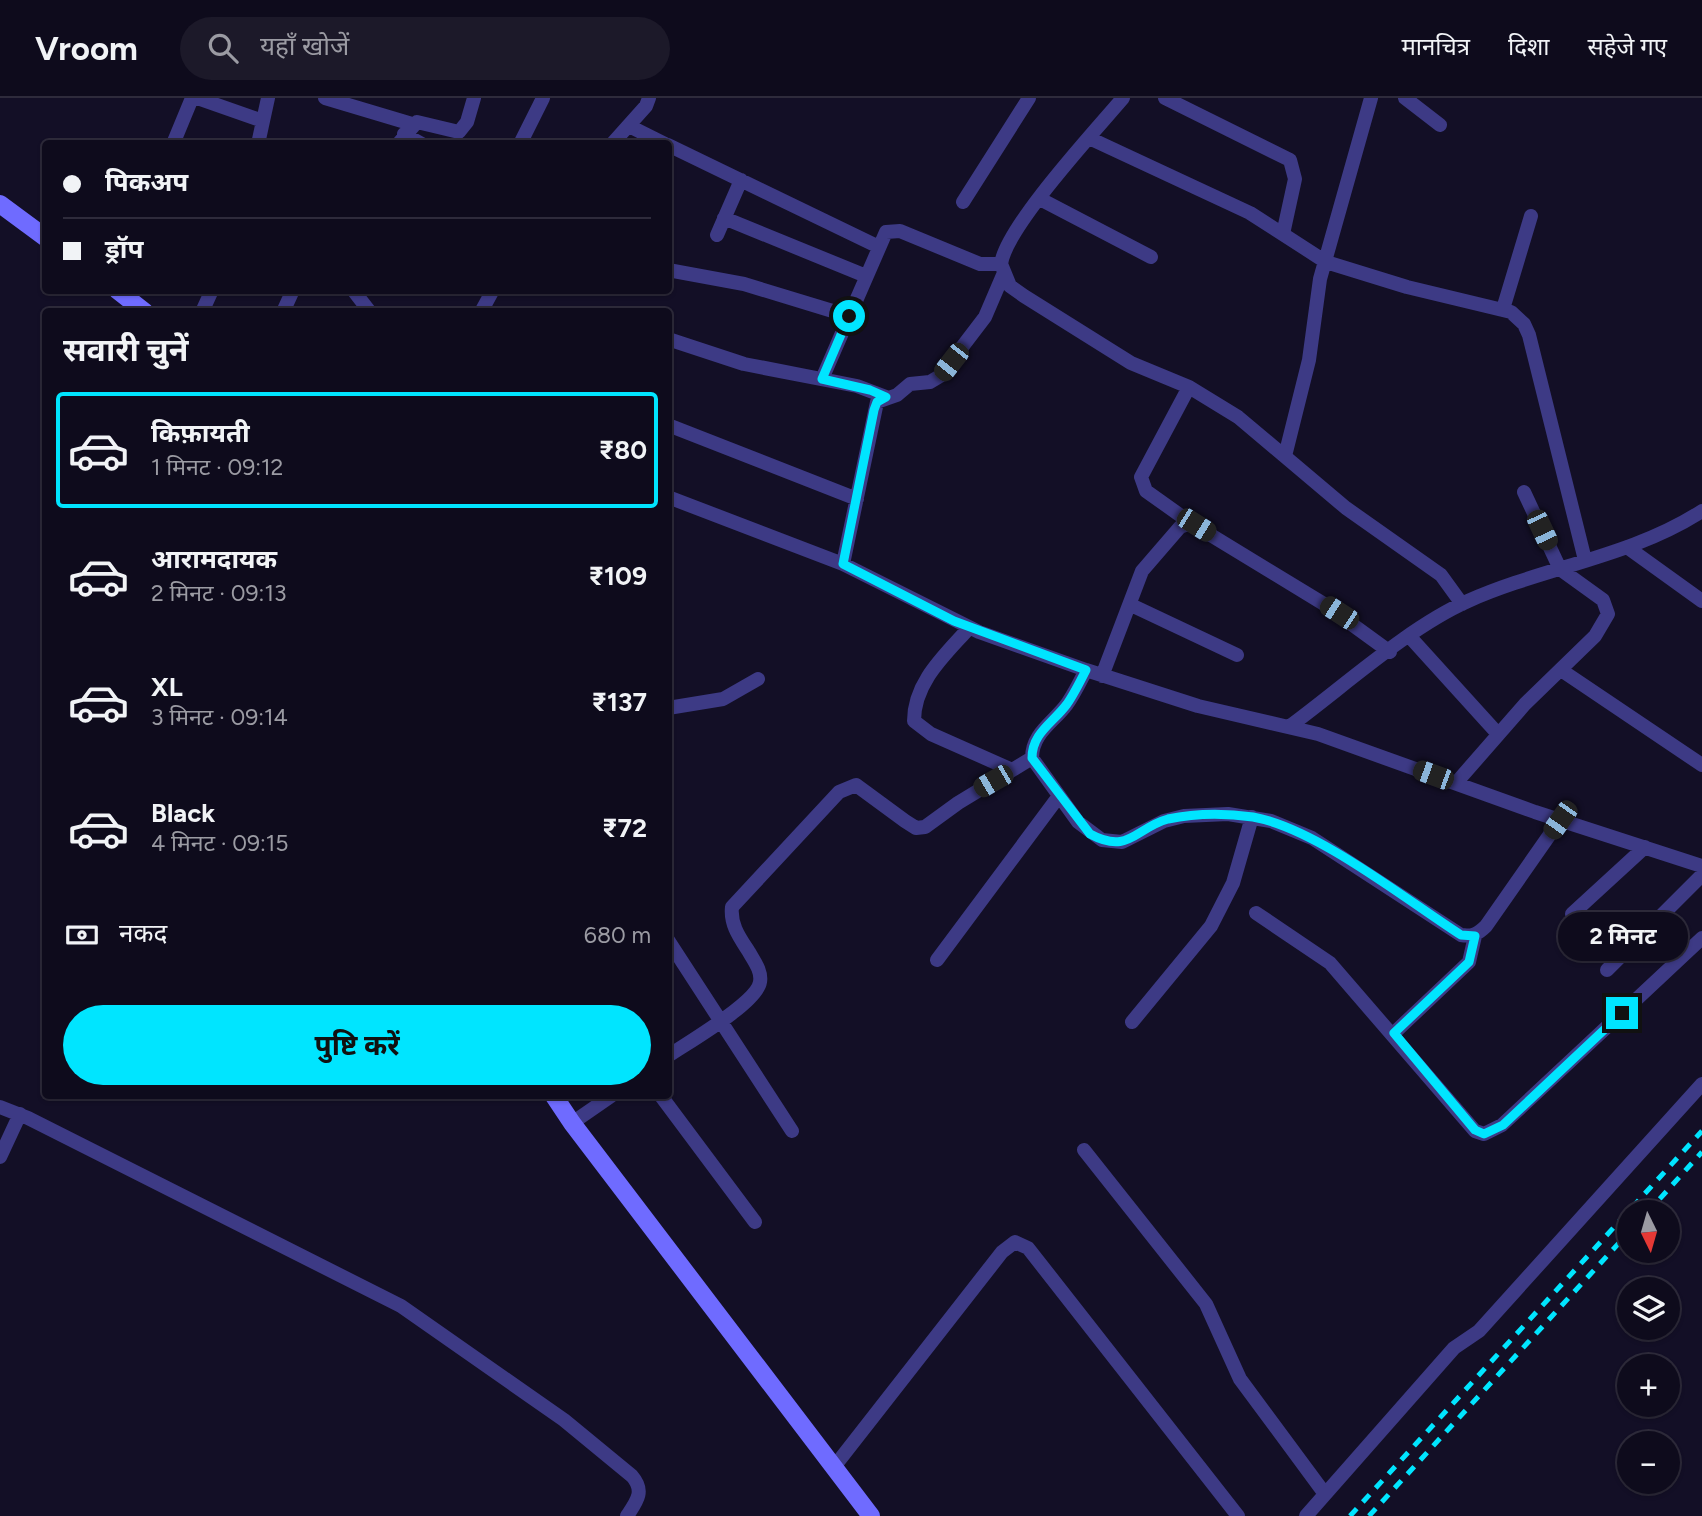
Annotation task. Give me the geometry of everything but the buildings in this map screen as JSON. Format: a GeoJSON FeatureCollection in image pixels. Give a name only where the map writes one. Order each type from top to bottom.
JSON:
{"type":"FeatureCollection","features":[{"type":"Feature","properties":{"kind":"main road"},"geometry":{"type":"LineString","coordinates":[[0,204],[42,235]]}},
{"type":"Feature","properties":{"kind":"main road"},"geometry":{"type":"LineString","coordinates":[[122,294],[140,308]]}},
{"type":"Feature","properties":{"kind":"main road"},"geometry":{"type":"LineString","coordinates":[[556,1099],[871,1516]]}},
{"type":"Feature","properties":{"kind":"street"},"geometry":{"type":"LineString","coordinates":[[175,140],[194,98],[263,121]]}},
{"type":"Feature","properties":{"kind":"street"},"geometry":{"type":"LineString","coordinates":[[259,140],[268,98]]}},
{"type":"Feature","properties":{"kind":"street"},"geometry":{"type":"LineString","coordinates":[[325,98],[405,134],[424,122],[459,132],[467,122],[474,98]]}},
{"type":"Feature","properties":{"kind":"street"},"geometry":{"type":"LineString","coordinates":[[522,140],[543,98]]}},
{"type":"Feature","properties":{"kind":"street"},"geometry":{"type":"LineString","coordinates":[[616,140],[646,106],[649,98]]}},
{"type":"Feature","properties":{"kind":"street"},"geometry":{"type":"LineString","coordinates":[[963,202],[1029,98]]}},
{"type":"Feature","properties":{"kind":"street"},"geometry":{"type":"LineString","coordinates":[[843,564],[877,402],[897,395],[910,384],[930,382],[940,376],[985,317],[1002,270],[1003,251],[1010,238],[1123,98]]}},
{"type":"Feature","properties":{"kind":"street"},"geometry":{"type":"LineString","coordinates":[[1165,98],[1290,160],[1295,180],[1283,234]]}},
{"type":"Feature","properties":{"kind":"street"},"geometry":{"type":"LineString","coordinates":[[1285,456],[1304,383],[1314,304],[1371,98]]}},
{"type":"Feature","properties":{"kind":"street"},"geometry":{"type":"LineString","coordinates":[[1405,98],[1440,125]]}},
{"type":"Feature","properties":{"kind":"street"},"geometry":{"type":"LineString","coordinates":[[629,126],[659,140]]}},
{"type":"Feature","properties":{"kind":"street"},"geometry":{"type":"LineString","coordinates":[[1089,138],[1250,213],[1326,262],[1407,287],[1503,309],[1519,317],[1529,335],[1585,560]]}},
{"type":"Feature","properties":{"kind":"street"},"geometry":{"type":"LineString","coordinates":[[672,146],[878,247]]}},
{"type":"Feature","properties":{"kind":"street"},"geometry":{"type":"LineString","coordinates":[[717,235],[741,180]]}},
{"type":"Feature","properties":{"kind":"street"},"geometry":{"type":"LineString","coordinates":[[1040,199],[1151,257]]}},
{"type":"Feature","properties":{"kind":"street"},"geometry":{"type":"LineString","coordinates":[[1503,309],[1531,216]]}},
{"type":"Feature","properties":{"kind":"street"},"geometry":{"type":"LineString","coordinates":[[724,218],[866,276]]}},
{"type":"Feature","properties":{"kind":"street"},"geometry":{"type":"LineString","coordinates":[[822,379],[878,247],[886,232],[900,231],[979,264],[1002,270],[1010,286],[1131,363],[1189,387],[1238,417],[1346,508],[1441,575],[1462,604]]}},
{"type":"Feature","properties":{"kind":"street"},"geometry":{"type":"LineString","coordinates":[[672,271],[744,284],[849,316]]}},
{"type":"Feature","properties":{"kind":"street"},"geometry":{"type":"LineString","coordinates":[[356,294],[367,308]]}},
{"type":"Feature","properties":{"kind":"street"},"geometry":{"type":"LineString","coordinates":[[672,340],[744,364],[870,390],[886,397]]}},
{"type":"Feature","properties":{"kind":"street"},"geometry":{"type":"LineString","coordinates":[[1189,387],[1141,477],[1146,491],[1191,523],[1324,604],[1390,652]]}},
{"type":"Feature","properties":{"kind":"street"},"geometry":{"type":"LineString","coordinates":[[672,427],[857,499]]}},
{"type":"Feature","properties":{"kind":"street"},"geometry":{"type":"LineString","coordinates":[[1455,783],[1498,734],[1595,636],[1608,614],[1602,600],[1560,569],[1524,492]]}},
{"type":"Feature","properties":{"kind":"street"},"geometry":{"type":"LineString","coordinates":[[672,499],[843,564],[969,628],[1102,676],[1198,706],[1290,726],[1560,820],[1702,866]]}},
{"type":"Feature","properties":{"kind":"street"},"geometry":{"type":"LineString","coordinates":[[1290,726],[1434,619],[1462,604],[1627,547],[1702,511]]}},
{"type":"Feature","properties":{"kind":"street"},"geometry":{"type":"LineString","coordinates":[[1102,676],[1147,564],[1180,527],[1191,523]]}},
{"type":"Feature","properties":{"kind":"street"},"geometry":{"type":"LineString","coordinates":[[1627,547],[1702,601]]}},
{"type":"Feature","properties":{"kind":"street"},"geometry":{"type":"LineString","coordinates":[[1131,606],[1237,655]]}},
{"type":"Feature","properties":{"kind":"street"},"geometry":{"type":"LineString","coordinates":[[969,628],[928,675],[917,699],[914,721],[931,734],[1012,770]]}},
{"type":"Feature","properties":{"kind":"street"},"geometry":{"type":"LineString","coordinates":[[1410,637],[1498,734]]}},
{"type":"Feature","properties":{"kind":"street"},"geometry":{"type":"LineString","coordinates":[[1086,670],[1066,705],[1034,742],[1032,758],[1090,834],[1112,843],[1133,838],[1164,821],[1184,816],[1252,817],[1283,824],[1312,838],[1461,935],[1475,936]]}},
{"type":"Feature","properties":{"kind":"street"},"geometry":{"type":"LineString","coordinates":[[1561,670],[1702,765]]}},
{"type":"Feature","properties":{"kind":"street"},"geometry":{"type":"LineString","coordinates":[[672,707],[723,699],[758,680]]}},
{"type":"Feature","properties":{"kind":"street"},"geometry":{"type":"LineString","coordinates":[[672,1053],[752,996],[761,980],[758,968],[734,927],[732,907],[839,792],[856,785],[916,828],[925,827],[1032,758]]}},
{"type":"Feature","properties":{"kind":"street"},"geometry":{"type":"LineString","coordinates":[[937,960],[1059,796]]}},
{"type":"Feature","properties":{"kind":"street"},"geometry":{"type":"LineString","coordinates":[[1132,1022],[1211,926],[1233,883],[1252,817]]}},
{"type":"Feature","properties":{"kind":"street"},"geometry":{"type":"LineString","coordinates":[[1394,1033],[1469,962],[1475,936],[1486,926],[1560,820]]}},
{"type":"Feature","properties":{"kind":"street"},"geometry":{"type":"LineString","coordinates":[[1572,914],[1646,848]]}},
{"type":"Feature","properties":{"kind":"street"},"geometry":{"type":"LineString","coordinates":[[1608,970],[1702,875]]}},
{"type":"Feature","properties":{"kind":"street"},"geometry":{"type":"LineString","coordinates":[[1256,913],[1330,962],[1475,1130],[1484,1134],[1493,1131],[1702,938]]}},
{"type":"Feature","properties":{"kind":"street"},"geometry":{"type":"LineString","coordinates":[[672,946],[792,1131]]}},
{"type":"Feature","properties":{"kind":"street"},"geometry":{"type":"LineString","coordinates":[[1306,1516],[1454,1348],[1479,1331],[1702,1084]]}},
{"type":"Feature","properties":{"kind":"street"},"geometry":{"type":"LineString","coordinates":[[572,1123],[607,1099]]}},
{"type":"Feature","properties":{"kind":"street"},"geometry":{"type":"LineString","coordinates":[[663,1099],[755,1222]]}},
{"type":"Feature","properties":{"kind":"street"},"geometry":{"type":"LineString","coordinates":[[0,1107],[20,1114],[401,1306],[564,1420],[632,1476],[639,1484],[640,1493],[628,1516]]}},
{"type":"Feature","properties":{"kind":"street"},"geometry":{"type":"LineString","coordinates":[[0,1157],[20,1114]]}},
{"type":"Feature","properties":{"kind":"street"},"geometry":{"type":"LineString","coordinates":[[1084,1150],[1206,1304],[1240,1379],[1325,1494]]}},
{"type":"Feature","properties":{"kind":"street"},"geometry":{"type":"LineString","coordinates":[[834,1467],[1002,1252],[1015,1242],[1028,1248],[1238,1516]]}},
{"type":"Feature","properties":{"kind":"railway"},"geometry":{"type":"LineString","coordinates":[[1350,1516],[1702,1131]]}},
{"type":"Feature","properties":{"kind":"railway"},"geometry":{"type":"LineString","coordinates":[[1659,1200],[1702,1152]]}},
{"type":"Feature","properties":{"kind":"railway"},"geometry":{"type":"LineString","coordinates":[[1369,1516],[1617,1245]]}},
{"type":"Feature","properties":{"kind":"route"},"geometry":{"type":"LineString","coordinates":[[849,316],[822,379],[857,386],[886,397],[877,402],[874,410],[843,564],[979,632],[1086,670],[1066,705],[1034,742],[1032,758],[1033,764],[1090,834],[1112,843],[1122,842],[1164,821],[1205,814],[1252,817],[1283,824],[1312,838],[1461,935],[1475,936],[1469,962],[1394,1033],[1475,1130],[1484,1134],[1503,1125],[1622,1013]]}}]}
